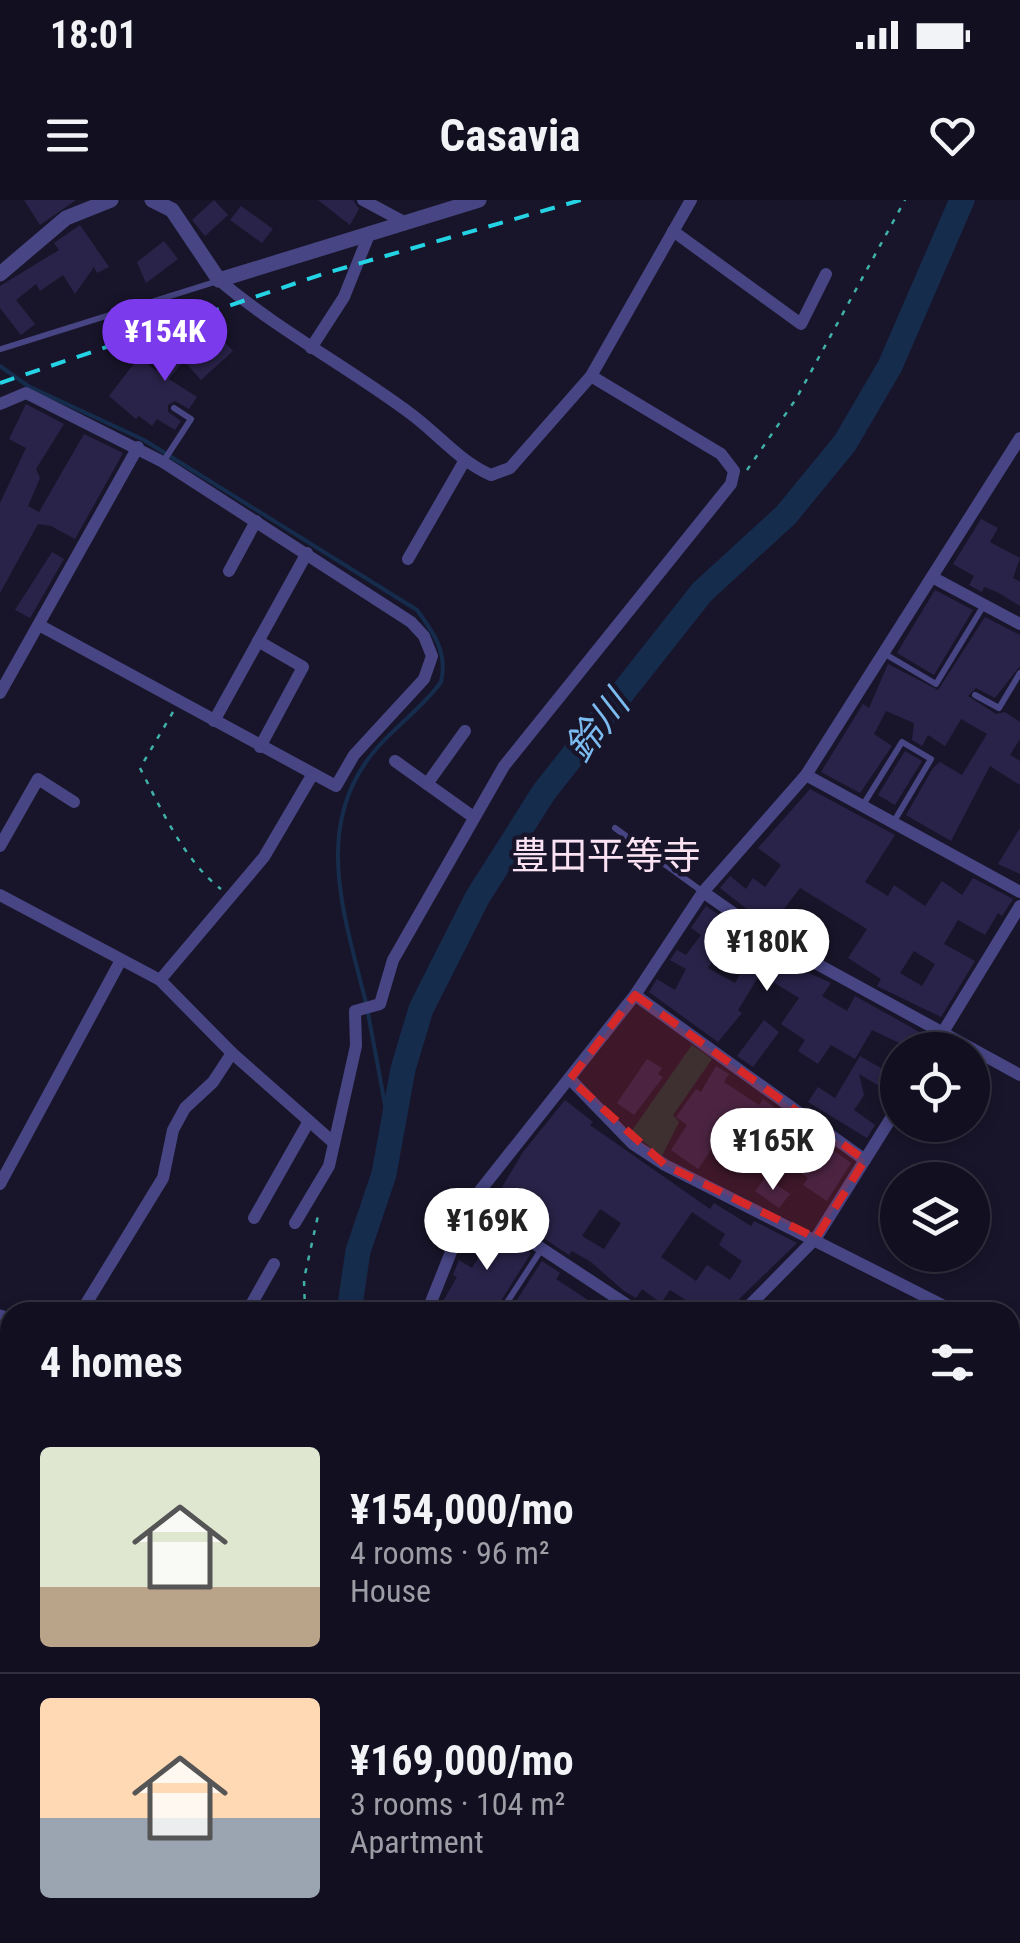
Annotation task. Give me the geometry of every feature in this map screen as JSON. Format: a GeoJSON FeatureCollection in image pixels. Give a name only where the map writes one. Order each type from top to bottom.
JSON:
{"type":"FeatureCollection","features":[{"type":"Feature","properties":{"kind":"street"},"geometry":{"type":"LineString","coordinates":[[0,274],[81,204],[111,200]]}},
{"type":"Feature","properties":{"kind":"street"},"geometry":{"type":"LineString","coordinates":[[152,200],[177,205],[219,280],[491,475],[510,468],[591,376],[691,200]]}},
{"type":"Feature","properties":{"kind":"street"},"geometry":{"type":"LineString","coordinates":[[363,200],[404,222]]}},
{"type":"Feature","properties":{"kind":"street"},"geometry":{"type":"LineString","coordinates":[[219,280],[448,205],[480,200]]}},
{"type":"Feature","properties":{"kind":"street"},"geometry":{"type":"LineString","coordinates":[[673,231],[801,324],[826,274]]}},
{"type":"Feature","properties":{"kind":"street"},"geometry":{"type":"LineString","coordinates":[[311,348],[344,298],[370,232]]}},
{"type":"Feature","properties":{"kind":"street"},"geometry":{"type":"LineString","coordinates":[[294,1223],[329,1166],[356,1046],[355,1012],[380,1004],[393,960],[504,766],[731,484],[734,471],[721,454],[591,376]]}},
{"type":"Feature","properties":{"kind":"street"},"geometry":{"type":"LineString","coordinates":[[0,404],[26,394],[163,462],[411,622],[424,636],[432,656],[431,669],[354,755],[336,786],[311,777],[39,624]]}},
{"type":"Feature","properties":{"kind":"street"},"geometry":{"type":"LineString","coordinates":[[432,1302],[471,1202],[636,995],[703,892],[806,775],[1020,438]]}},
{"type":"Feature","properties":{"kind":"street"},"geometry":{"type":"LineString","coordinates":[[2,687],[138,448]]}},
{"type":"Feature","properties":{"kind":"street"},"geometry":{"type":"LineString","coordinates":[[408,559],[465,460]]}},
{"type":"Feature","properties":{"kind":"street"},"geometry":{"type":"LineString","coordinates":[[229,571],[256,521]]}},
{"type":"Feature","properties":{"kind":"street"},"geometry":{"type":"LineString","coordinates":[[214,721],[307,552]]}},
{"type":"Feature","properties":{"kind":"street"},"geometry":{"type":"LineString","coordinates":[[932,577],[1020,624]]}},
{"type":"Feature","properties":{"kind":"street"},"geometry":{"type":"LineString","coordinates":[[258,641],[303,667],[260,747]]}},
{"type":"Feature","properties":{"kind":"street"},"geometry":{"type":"LineString","coordinates":[[427,784],[465,731]]}},
{"type":"Feature","properties":{"kind":"street"},"geometry":{"type":"LineString","coordinates":[[395,761],[472,816]]}},
{"type":"Feature","properties":{"kind":"street"},"geometry":{"type":"LineString","coordinates":[[806,775],[1020,892]]}},
{"type":"Feature","properties":{"kind":"street"},"geometry":{"type":"LineString","coordinates":[[160,980],[264,857],[311,777]]}},
{"type":"Feature","properties":{"kind":"street"},"geometry":{"type":"LineString","coordinates":[[0,846],[38,779],[74,802]]}},
{"type":"Feature","properties":{"kind":"street"},"geometry":{"type":"LineString","coordinates":[[703,892],[766,936],[940,1032]]}},
{"type":"Feature","properties":{"kind":"street"},"geometry":{"type":"LineString","coordinates":[[0,895],[160,980],[232,1053],[334,1143]]}},
{"type":"Feature","properties":{"kind":"street"},"geometry":{"type":"LineString","coordinates":[[943,1032],[1020,906]]}},
{"type":"Feature","properties":{"kind":"street"},"geometry":{"type":"LineString","coordinates":[[0,1184],[121,960]]}},
{"type":"Feature","properties":{"kind":"street"},"geometry":{"type":"LineString","coordinates":[[636,995],[865,1160]]}},
{"type":"Feature","properties":{"kind":"street"},"geometry":{"type":"LineString","coordinates":[[87,1302],[163,1178],[174,1130],[185,1108],[213,1082],[232,1053]]}},
{"type":"Feature","properties":{"kind":"street"},"geometry":{"type":"LineString","coordinates":[[990,1059],[1020,1075]]}},
{"type":"Feature","properties":{"kind":"street"},"geometry":{"type":"LineString","coordinates":[[570,1080],[633,1144],[665,1166],[816,1238],[937,1302]]}},
{"type":"Feature","properties":{"kind":"street"},"geometry":{"type":"LineString","coordinates":[[254,1218],[309,1121]]}},
{"type":"Feature","properties":{"kind":"street"},"geometry":{"type":"LineString","coordinates":[[753,1302],[816,1238],[880,1135]]}},
{"type":"Feature","properties":{"kind":"street"},"geometry":{"type":"LineString","coordinates":[[471,1202],[623,1302]]}},
{"type":"Feature","properties":{"kind":"street"},"geometry":{"type":"LineString","coordinates":[[252,1302],[274,1264]]}},
{"type":"Feature","properties":{"kind":"lane"},"geometry":{"type":"LineString","coordinates":[[1,349],[219,280]]}},
{"type":"Feature","properties":{"kind":"lane"},"geometry":{"type":"LineString","coordinates":[[163,462],[191,419],[174,408]]}},
{"type":"Feature","properties":{"kind":"lane"},"geometry":{"type":"LineString","coordinates":[[884,653],[936,684],[984,604]]}},
{"type":"Feature","properties":{"kind":"lane"},"geometry":{"type":"LineString","coordinates":[[976,695],[998,708],[1020,673]]}},
{"type":"Feature","properties":{"kind":"lane"},"geometry":{"type":"LineString","coordinates":[[862,806],[902,742],[930,759],[894,823]]}},
{"type":"Feature","properties":{"kind":"lane"},"geometry":{"type":"LineString","coordinates":[[615,828],[703,892]]}},
{"type":"Feature","properties":{"kind":"lane"},"geometry":{"type":"LineString","coordinates":[[507,1302],[542,1249]]}},
{"type":"Feature","properties":{"kind":"path"},"geometry":{"type":"LineString","coordinates":[[731,484],[746,472],[796,399],[905,200]]}},
{"type":"Feature","properties":{"kind":"path"},"geometry":{"type":"LineString","coordinates":[[178,702],[140,768],[206,878],[231,896]]}},
{"type":"Feature","properties":{"kind":"path"},"geometry":{"type":"LineString","coordinates":[[305,1302],[304,1279],[320,1204]]}},
{"type":"Feature","properties":{"kind":"highlighted area"},"geometry":{"type":"Polygon","coordinates":[[[635,995],[865,1160],[816,1238],[665,1165],[570,1079],[635,995]]]}},
{"type":"Feature","properties":{"kind":"green space"},"geometry":{"type":"Polygon","coordinates":[[[692,1045],[712,1059],[673,1115],[679,1122],[662,1156],[631,1132],[692,1045]]]}},
{"type":"Feature","properties":{"kind":"building"},"geometry":{"type":"Polygon","coordinates":[[[24,200],[76,200],[40,225],[24,200]]]}},
{"type":"Feature","properties":{"kind":"building"},"geometry":{"type":"Polygon","coordinates":[[[214,200],[228,215],[205,236],[192,220],[214,200]]]}},
{"type":"Feature","properties":{"kind":"building"},"geometry":{"type":"Polygon","coordinates":[[[318,200],[353,200],[359,209],[350,225],[318,200]]]}},
{"type":"Feature","properties":{"kind":"building"},"geometry":{"type":"Polygon","coordinates":[[[241,206],[273,229],[262,243],[230,220],[241,206]]]}},
{"type":"Feature","properties":{"kind":"building"},"geometry":{"type":"Polygon","coordinates":[[[80,225],[109,267],[97,273],[94,267],[75,294],[63,275],[40,291],[36,284],[16,300],[35,324],[21,335],[0,308],[0,286],[59,250],[54,243],[80,225]]]}},
{"type":"Feature","properties":{"kind":"building"},"geometry":{"type":"Polygon","coordinates":[[[164,241],[178,259],[146,283],[137,262],[164,241]]]}},
{"type":"Feature","properties":{"kind":"building"},"geometry":{"type":"Polygon","coordinates":[[[218,335],[233,351],[201,380],[184,361],[169,379],[197,397],[189,409],[175,401],[168,405],[168,412],[181,421],[175,430],[157,419],[152,426],[139,416],[136,419],[109,396],[139,357],[156,371],[163,362],[167,366],[183,345],[196,355],[218,335]]]}},
{"type":"Feature","properties":{"kind":"building"},"geometry":{"type":"Polygon","coordinates":[[[26,404],[64,424],[36,469],[40,478],[28,506],[39,512],[84,434],[123,453],[75,539],[51,526],[38,524],[0,593],[0,503],[26,448],[9,439],[26,404]]]}},
{"type":"Feature","properties":{"kind":"building"},"geometry":{"type":"Polygon","coordinates":[[[981,519],[998,528],[990,542],[1020,558],[1013,578],[1020,582],[1020,606],[997,592],[984,587],[982,592],[969,585],[974,576],[953,564],[981,519]]]}},
{"type":"Feature","properties":{"kind":"building"},"geometry":{"type":"Polygon","coordinates":[[[52,552],[64,559],[30,618],[15,610],[52,552]]]}},
{"type":"Feature","properties":{"kind":"building"},"geometry":{"type":"Polygon","coordinates":[[[935,590],[973,610],[934,675],[897,653],[935,590]]]}},
{"type":"Feature","properties":{"kind":"building"},"geometry":{"type":"Polygon","coordinates":[[[985,617],[1020,635],[1020,666],[995,698],[976,688],[968,696],[996,714],[1005,712],[1020,722],[1020,739],[1010,755],[1020,761],[1020,785],[990,766],[951,841],[906,815],[933,768],[940,762],[962,775],[987,734],[961,719],[945,746],[928,735],[922,746],[912,740],[914,723],[886,711],[874,734],[892,746],[860,793],[821,772],[863,704],[869,708],[888,664],[938,690],[985,617]]]}},
{"type":"Feature","properties":{"kind":"building"},"geometry":{"type":"Polygon","coordinates":[[[905,751],[922,761],[895,805],[878,795],[905,751]]]}},
{"type":"Feature","properties":{"kind":"building"},"geometry":{"type":"Polygon","coordinates":[[[810,789],[895,835],[865,882],[888,896],[894,885],[925,906],[942,881],[962,895],[973,878],[1013,899],[1002,916],[998,913],[985,935],[958,920],[944,944],[975,961],[941,1017],[877,986],[881,979],[848,958],[867,929],[800,888],[784,909],[803,920],[793,935],[776,925],[771,928],[720,888],[730,876],[746,889],[753,878],[765,887],[781,865],[758,848],[810,789]],[[914,951],[900,973],[922,986],[935,964],[914,951]]]}},
{"type":"Feature","properties":{"kind":"building"},"geometry":{"type":"Polygon","coordinates":[[[1020,828],[1020,874],[998,864],[1020,828]]]}},
{"type":"Feature","properties":{"kind":"building"},"geometry":{"type":"Polygon","coordinates":[[[706,906],[773,953],[770,957],[793,971],[795,967],[831,983],[822,996],[847,1011],[855,996],[919,1032],[880,1034],[872,1030],[855,1059],[831,1045],[818,1064],[798,1051],[805,1040],[781,1024],[799,998],[760,974],[738,1010],[742,1013],[718,1042],[649,992],[657,979],[675,990],[686,969],[670,960],[677,950],[686,955],[701,935],[691,928],[706,906]],[[726,941],[708,968],[735,983],[750,957],[726,941]]]}},
{"type":"Feature","properties":{"kind":"building"},"geometry":{"type":"Polygon","coordinates":[[[764,1020],[779,1032],[753,1067],[737,1056],[764,1020]]]}},
{"type":"Feature","properties":{"kind":"building"},"geometry":{"type":"Polygon","coordinates":[[[860,1056],[880,1068],[880,1086],[859,1074],[864,1095],[854,1110],[875,1125],[867,1138],[808,1102],[818,1087],[835,1098],[860,1056]]]}},
{"type":"Feature","properties":{"kind":"building"},"geometry":{"type":"Polygon","coordinates":[[[647,1059],[662,1068],[658,1074],[663,1077],[634,1115],[617,1103],[647,1059]]]}},
{"type":"Feature","properties":{"kind":"building"},"geometry":{"type":"Polygon","coordinates":[[[716,1066],[729,1074],[724,1082],[759,1105],[763,1099],[851,1163],[827,1201],[803,1185],[808,1178],[774,1155],[764,1172],[722,1144],[718,1150],[713,1147],[698,1169],[671,1150],[687,1125],[676,1117],[696,1089],[701,1092],[716,1066]]]}},
{"type":"Feature","properties":{"kind":"building"},"geometry":{"type":"Polygon","coordinates":[[[565,1100],[593,1122],[590,1125],[710,1209],[714,1203],[751,1226],[754,1221],[797,1243],[738,1302],[689,1302],[670,1290],[660,1302],[642,1289],[636,1298],[624,1291],[591,1262],[572,1251],[569,1255],[492,1204],[523,1152],[565,1100]],[[600,1209],[582,1236],[604,1249],[621,1223],[600,1209]],[[692,1212],[661,1257],[696,1281],[707,1265],[730,1280],[742,1261],[719,1245],[725,1234],[692,1212]]]}},
{"type":"Feature","properties":{"kind":"building"},"geometry":{"type":"Polygon","coordinates":[[[766,1177],[790,1194],[779,1208],[755,1191],[766,1177]]]}},
{"type":"Feature","properties":{"kind":"building"},"geometry":{"type":"Polygon","coordinates":[[[476,1217],[531,1253],[500,1302],[443,1302],[457,1277],[453,1275],[459,1260],[472,1268],[488,1243],[471,1228],[476,1217]]]}},
{"type":"Feature","properties":{"kind":"building"},"geometry":{"type":"Polygon","coordinates":[[[542,1261],[560,1273],[556,1279],[591,1302],[560,1302],[516,1302],[542,1261]]]}},
{"type":"Feature","properties":{"kind":"waterway","name":"鈴川"},"geometry":{"type":"LineString","coordinates":[[350,1302],[358,1251],[384,1174],[403,1069],[421,1009],[477,898],[544,792],[702,592],[786,515],[845,443],[890,366],[962,200]]}},
{"type":"Feature","properties":{"kind":"waterway"},"geometry":{"type":"LineString","coordinates":[[0,366],[28,386],[144,440],[417,610],[434,635],[443,662],[441,682],[377,748],[356,777],[344,808],[338,872],[349,938],[366,1003]]}},
{"type":"Feature","properties":{"kind":"waterway"},"geometry":{"type":"LineString","coordinates":[[368,1013],[391,1137]]}},
{"type":"Feature","properties":{"kind":"railway"},"geometry":{"type":"LineString","coordinates":[[0,383],[326,273],[581,200]]}},
{"type":"Feature","properties":{"kind":"district","name":"豊田平等寺"},"geometry":{"type":"Point","coordinates":[606,856]}}]}
